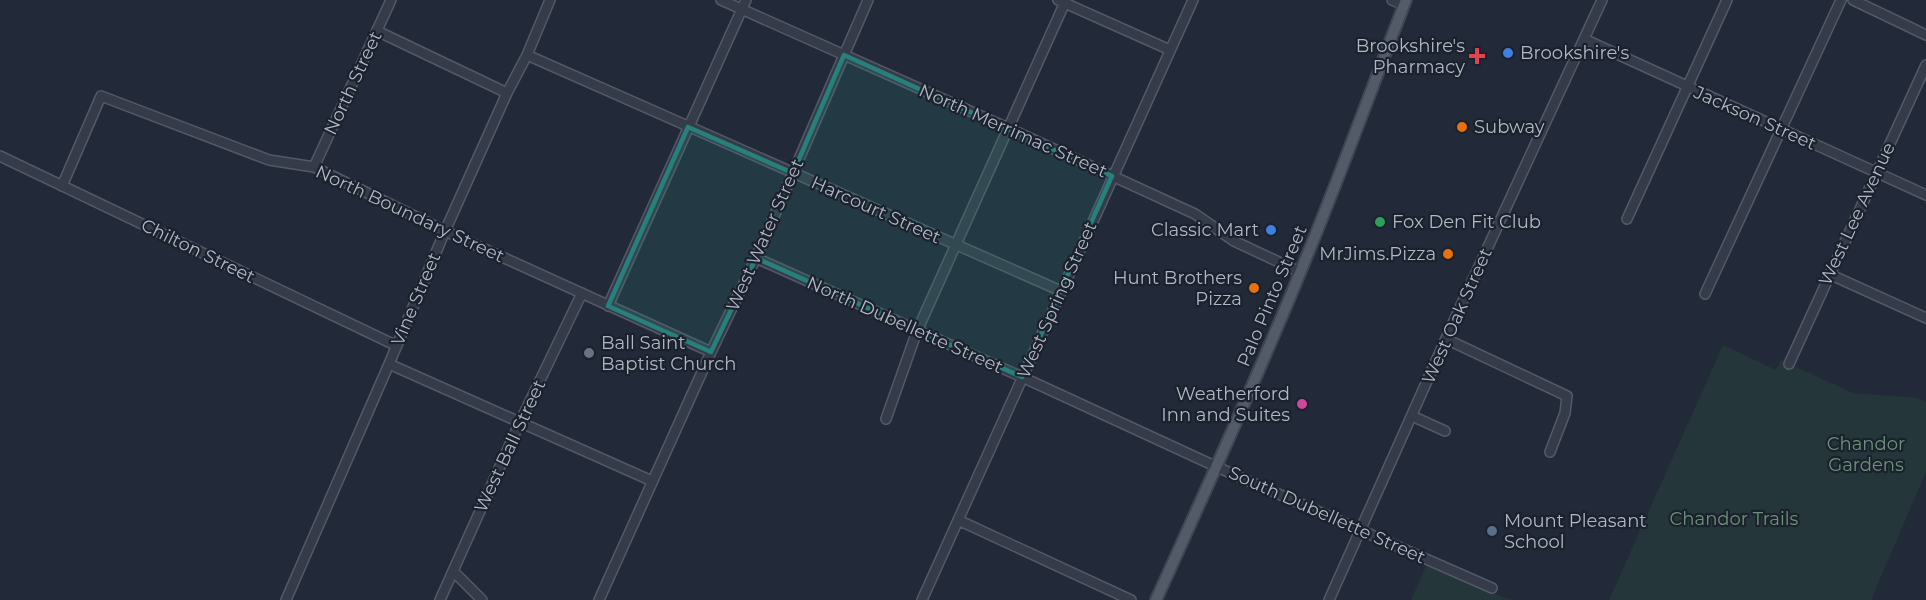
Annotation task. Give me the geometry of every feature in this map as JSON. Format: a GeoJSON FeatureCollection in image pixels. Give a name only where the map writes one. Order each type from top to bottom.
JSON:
{"type":"FeatureCollection","features":[{"type":"Feature","properties":{"kind":"main road","name":"Palo Pinto Street"},"geometry":{"type":"LineString","coordinates":[[1156,600],[1217,467],[1300,272],[1405,3]]}},
{"type":"Feature","properties":{"kind":"street","name":"North Street"},"geometry":{"type":"LineString","coordinates":[[314,167],[391,0]]}},
{"type":"Feature","properties":{"kind":"street","name":"Vine Street"},"geometry":{"type":"LineString","coordinates":[[286,600],[445,231],[507,93],[527,55],[550,0]]}},
{"type":"Feature","properties":{"kind":"street","name":"North Merrimac Street"},"geometry":{"type":"LineString","coordinates":[[721,0],[744,5],[844,55],[1195,214],[1228,237],[1300,272]]}},
{"type":"Feature","properties":{"kind":"street","name":"West Water Street"},"geometry":{"type":"LineString","coordinates":[[600,600],[711,352],[756,258],[868,0]]}},
{"type":"Feature","properties":{"kind":"street","name":"West Spring Street"},"geometry":{"type":"LineString","coordinates":[[922,600],[1193,0]]}},
{"type":"Feature","properties":{"kind":"street"},"geometry":{"type":"LineString","coordinates":[[1392,0],[1405,3]]}},
{"type":"Feature","properties":{"kind":"street","name":"West Oak Street"},"geometry":{"type":"LineString","coordinates":[[1329,600],[1602,0]]}},
{"type":"Feature","properties":{"kind":"street"},"geometry":{"type":"LineString","coordinates":[[1628,219],[1727,0]]}},
{"type":"Feature","properties":{"kind":"street"},"geometry":{"type":"LineString","coordinates":[[1705,294],[1841,0]]}},
{"type":"Feature","properties":{"kind":"street"},"geometry":{"type":"LineString","coordinates":[[1854,0],[1926,35]]}},
{"type":"Feature","properties":{"kind":"street"},"geometry":{"type":"LineString","coordinates":[[886,419],[917,332],[1063,1],[1170,50]]}},
{"type":"Feature","properties":{"kind":"street"},"geometry":{"type":"LineString","coordinates":[[608,306],[744,5]]}},
{"type":"Feature","properties":{"kind":"street"},"geometry":{"type":"LineString","coordinates":[[377,31],[507,93]]}},
{"type":"Feature","properties":{"kind":"street","name":"Jackson Street"},"geometry":{"type":"LineString","coordinates":[[1584,39],[1926,195]]}},
{"type":"Feature","properties":{"kind":"street","name":"Harcourt Street"},"geometry":{"type":"LineString","coordinates":[[527,55],[1061,291]]}},
{"type":"Feature","properties":{"kind":"street","name":"West Lee Avenue"},"geometry":{"type":"LineString","coordinates":[[1789,364],[1926,65]]}},
{"type":"Feature","properties":{"kind":"street","name":"North Boundary Street"},"geometry":{"type":"LineString","coordinates":[[62,186],[101,96],[269,160],[314,167],[445,231],[711,352]]}},
{"type":"Feature","properties":{"kind":"street","name":"Chilton Street"},"geometry":{"type":"LineString","coordinates":[[0,156],[397,346]]}},
{"type":"Feature","properties":{"kind":"street","name":"North Dubellette Street"},"geometry":{"type":"LineString","coordinates":[[756,258],[1217,467]]}},
{"type":"Feature","properties":{"kind":"street"},"geometry":{"type":"LineString","coordinates":[[1829,274],[1926,318]]}},
{"type":"Feature","properties":{"kind":"street","name":"West Ball Street"},"geometry":{"type":"LineString","coordinates":[[440,600],[520,422],[582,293]]}},
{"type":"Feature","properties":{"kind":"street"},"geometry":{"type":"LineString","coordinates":[[1446,339],[1567,396],[1565,412],[1550,452]]}},
{"type":"Feature","properties":{"kind":"street"},"geometry":{"type":"LineString","coordinates":[[389,364],[652,482]]}},
{"type":"Feature","properties":{"kind":"street"},"geometry":{"type":"LineString","coordinates":[[1412,416],[1445,431]]}},
{"type":"Feature","properties":{"kind":"street","name":"South Dubellette Street"},"geometry":{"type":"LineString","coordinates":[[1217,467],[1492,588]]}},
{"type":"Feature","properties":{"kind":"street"},"geometry":{"type":"LineString","coordinates":[[958,520],[1131,600]]}},
{"type":"Feature","properties":{"kind":"street"},"geometry":{"type":"LineString","coordinates":[[453,571],[482,600]]}},
{"type":"Feature","properties":{"kind":"highlighted area"},"geometry":{"type":"Polygon","coordinates":[[[844,55],[1112,176],[1022,377],[756,258],[711,352],[608,306],[688,127],[793,173],[844,55]]]}},
{"type":"Feature","properties":{"kind":"green space","name":"Chandor Trails"},"geometry":{"type":"Polygon","coordinates":[[[1723,345],[1776,370],[1781,360],[1853,393],[1917,398],[1926,402],[1926,472],[1871,600],[1609,600],[1723,345]]]}},
{"type":"Feature","properties":{"kind":"green space"},"geometry":{"type":"Polygon","coordinates":[[[1427,564],[1505,598],[1517,600],[1411,600],[1427,564]]]}},
{"type":"Feature","properties":{"kind":"place","name":"Brookshire's"},"geometry":{"type":"Point","coordinates":[1508,53]}},
{"type":"Feature","properties":{"kind":"place","name":"Brookshire's Pharmacy"},"geometry":{"type":"Point","coordinates":[1477,56]}},
{"type":"Feature","properties":{"kind":"place","name":"Subway"},"geometry":{"type":"Point","coordinates":[1462,127]}},
{"type":"Feature","properties":{"kind":"place","name":"Fox Den Fit Club"},"geometry":{"type":"Point","coordinates":[1380,222]}},
{"type":"Feature","properties":{"kind":"place","name":"Classic Mart"},"geometry":{"type":"Point","coordinates":[1271,230]}},
{"type":"Feature","properties":{"kind":"place","name":"MrJims.Pizza"},"geometry":{"type":"Point","coordinates":[1448,254]}},
{"type":"Feature","properties":{"kind":"place","name":"Hunt Brothers Pizza"},"geometry":{"type":"Point","coordinates":[1254,288]}},
{"type":"Feature","properties":{"kind":"place","name":"Ball Saint Baptist Church"},"geometry":{"type":"Point","coordinates":[589,353]}},
{"type":"Feature","properties":{"kind":"place","name":"Weatherford Inn and Suites"},"geometry":{"type":"Point","coordinates":[1302,404]}},
{"type":"Feature","properties":{"kind":"place","name":"Mount Pleasant School"},"geometry":{"type":"Point","coordinates":[1492,531]}},
{"type":"Feature","properties":{"kind":"park label","name":"Chandor Gardens"},"geometry":{"type":"Point","coordinates":[1866,454]}}]}
